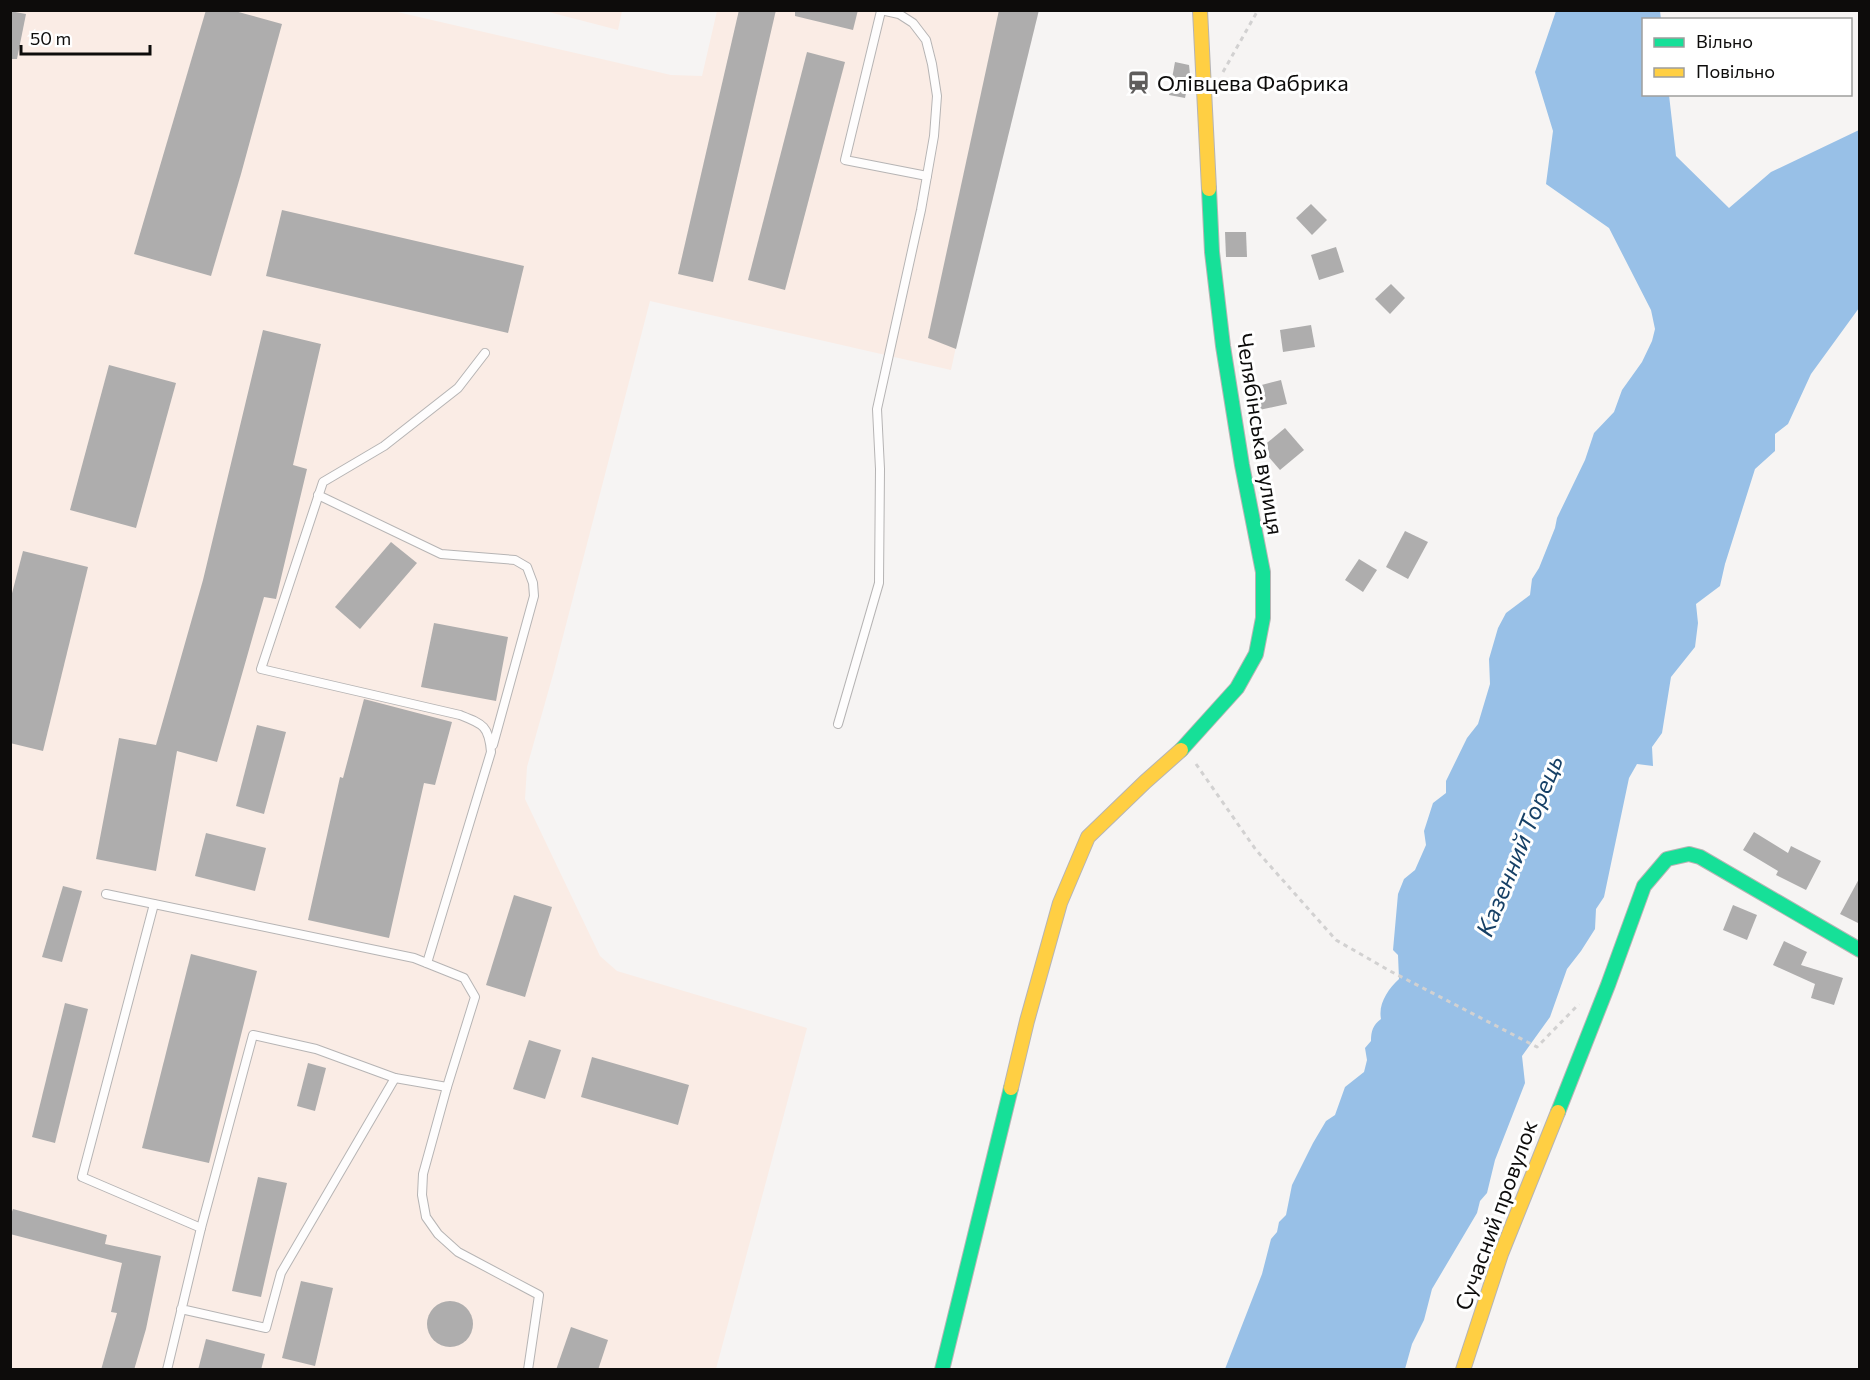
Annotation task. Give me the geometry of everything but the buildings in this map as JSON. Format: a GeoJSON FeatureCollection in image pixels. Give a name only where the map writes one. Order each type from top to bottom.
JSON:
{"type":"FeatureCollection","features":[{"type":"Feature","properties":{"kind":"street","name":"Челябінська вулиця"},"geometry":{"type":"LineString","coordinates":[[942,1370],[1028,1021],[1060,903],[1088,837],[1185,747],[1237,688],[1256,654],[1263,618],[1263,572],[1242,465],[1223,346],[1212,252],[1200,10]]}},
{"type":"Feature","properties":{"kind":"street","name":"Сучасний провулок"},"geometry":{"type":"LineString","coordinates":[[1463,1370],[1501,1254],[1608,985],[1644,886],[1667,859],[1689,855],[1700,857],[1860,950]]}},
{"type":"Feature","properties":{"kind":"lane"},"geometry":{"type":"LineString","coordinates":[[838,724],[879,583],[880,469],[877,409],[921,210],[927,176],[934,136],[937,96],[926,40],[913,23],[899,14],[881,11],[845,160],[927,176]]}},
{"type":"Feature","properties":{"kind":"lane"},"geometry":{"type":"LineString","coordinates":[[485,353],[458,388],[384,446],[322,482],[261,669],[460,715],[477,722],[490,734],[491,752]]}},
{"type":"Feature","properties":{"kind":"lane"},"geometry":{"type":"LineString","coordinates":[[318,495],[441,554],[515,560],[527,567],[533,583],[534,596],[491,752],[427,963]]}},
{"type":"Feature","properties":{"kind":"lane"},"geometry":{"type":"LineString","coordinates":[[106,894],[414,958],[464,978],[475,997],[423,1174],[422,1195],[426,1217],[438,1234],[458,1252],[539,1295],[528,1370]]}},
{"type":"Feature","properties":{"kind":"lane"},"geometry":{"type":"LineString","coordinates":[[154,904],[82,1177],[201,1228]]}},
{"type":"Feature","properties":{"kind":"lane"},"geometry":{"type":"LineString","coordinates":[[167,1370],[201,1228],[253,1035],[316,1049],[395,1078],[447,1087]]}},
{"type":"Feature","properties":{"kind":"lane"},"geometry":{"type":"LineString","coordinates":[[182,1309],[266,1328],[281,1273],[395,1078]]}},
{"type":"Feature","properties":{"kind":"path"},"geometry":{"type":"LineString","coordinates":[[1223,72],[1258,10]]}},
{"type":"Feature","properties":{"kind":"path"},"geometry":{"type":"LineString","coordinates":[[1185,747],[1256,850],[1336,940],[1390,971],[1538,1047],[1582,1001]]}},
{"type":"Feature","properties":{"kind":"shaded area"},"geometry":{"type":"Polygon","coordinates":[[[622,10],[618,30],[545,11],[622,10]]]}},
{"type":"Feature","properties":{"kind":"shaded area"},"geometry":{"type":"Polygon","coordinates":[[[10,11],[393,11],[671,75],[702,76],[717,11],[1028,11],[951,370],[650,301],[527,767],[525,799],[600,956],[617,971],[807,1028],[716,1369],[11,1369],[10,11]]]}},
{"type":"Feature","properties":{"kind":"water","name":"Казенний Торець"},"geometry":{"type":"Polygon","coordinates":[[[1556,11],[1660,11],[1661,18],[1642,18],[1642,96],[1669,96],[1676,156],[1729,208],[1771,172],[1859,130],[1859,308],[1811,374],[1788,424],[1775,434],[1775,451],[1755,469],[1720,586],[1696,604],[1698,623],[1695,647],[1671,677],[1662,733],[1652,747],[1653,766],[1637,764],[1629,778],[1604,897],[1596,909],[1595,929],[1567,969],[1550,1017],[1522,1056],[1525,1083],[1495,1160],[1487,1193],[1480,1201],[1477,1213],[1432,1289],[1424,1320],[1412,1344],[1405,1369],[1225,1369],[1262,1274],[1271,1239],[1277,1232],[1279,1222],[1286,1215],[1292,1185],[1326,1121],[1335,1115],[1345,1087],[1364,1072],[1367,1060],[1365,1048],[1371,1041],[1374,1026],[1381,1019],[1380,1013],[1385,997],[1399,979],[1398,955],[1393,950],[1398,894],[1404,879],[1415,870],[1426,845],[1424,831],[1433,803],[1446,793],[1446,781],[1467,738],[1478,724],[1490,684],[1489,659],[1498,628],[1506,613],[1530,595],[1532,579],[1539,568],[1557,518],[1585,460],[1594,433],[1614,412],[1622,390],[1642,362],[1655,329],[1651,310],[1609,228],[1546,184],[1553,131],[1535,72],[1556,11]]]}},
{"type":"Feature","properties":{"kind":"traffic: fast"},"geometry":{"type":"LineString","coordinates":[[1181,750],[1237,688],[1256,654],[1263,618],[1263,572],[1242,465],[1223,346],[1212,252],[1209,189]]}},
{"type":"Feature","properties":{"kind":"traffic: fast"},"geometry":{"type":"LineString","coordinates":[[1558,1112],[1644,886],[1667,859],[1689,854],[1700,857],[1860,950]]}},
{"type":"Feature","properties":{"kind":"traffic: fast"},"geometry":{"type":"LineString","coordinates":[[942,1370],[1011,1088]]}},
{"type":"Feature","properties":{"kind":"traffic: slow"},"geometry":{"type":"LineString","coordinates":[[1200,10],[1209,189]]}},
{"type":"Feature","properties":{"kind":"traffic: slow"},"geometry":{"type":"LineString","coordinates":[[1011,1088],[1060,903],[1088,837],[1181,750]]}},
{"type":"Feature","properties":{"kind":"traffic: slow"},"geometry":{"type":"LineString","coordinates":[[1463,1370],[1501,1254],[1558,1112]]}},
{"type":"Feature","properties":{"kind":"place","name":"Олівцева Фабрика"},"geometry":{"type":"Point","coordinates":[1139,83]}}]}
